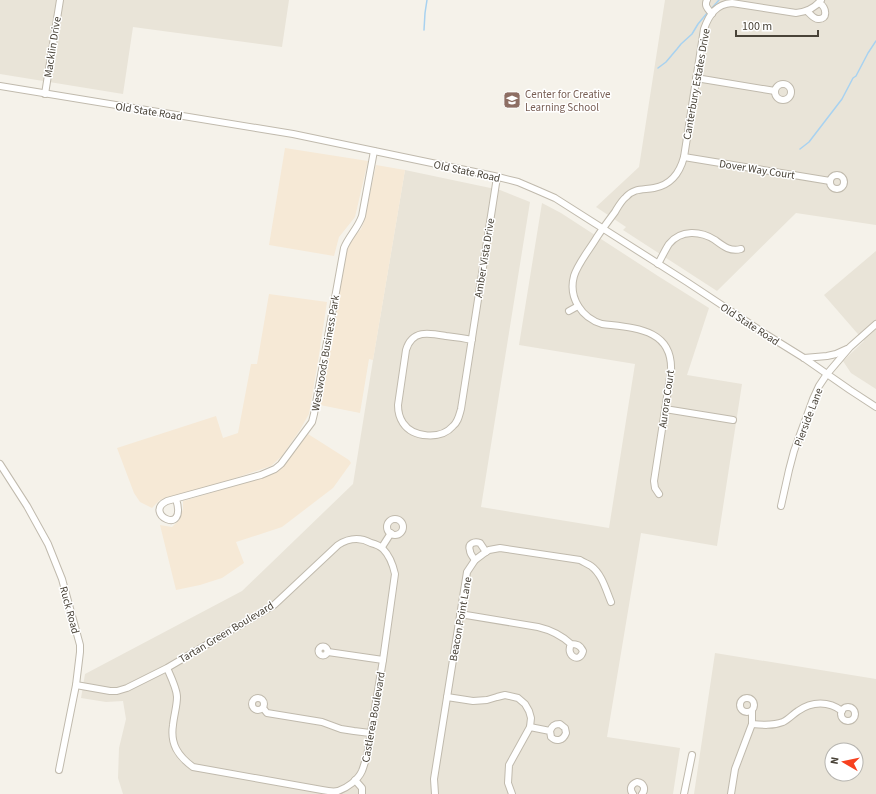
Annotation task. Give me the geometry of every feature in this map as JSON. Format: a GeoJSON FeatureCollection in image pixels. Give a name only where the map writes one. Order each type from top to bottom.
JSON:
{"type":"FeatureCollection","features":[{"type":"Feature","properties":{"kind":"street","name":"Macklin Drive"},"geometry":{"type":"LineString","coordinates":[[45,94],[60,0]]}},
{"type":"Feature","properties":{"kind":"street"},"geometry":{"type":"LineString","coordinates":[[707,0],[706,6],[712,14]]}},
{"type":"Feature","properties":{"kind":"street"},"geometry":{"type":"LineString","coordinates":[[820,1],[825,9],[825,14],[818,20],[807,11],[820,1]]}},
{"type":"Feature","properties":{"kind":"street","name":"Canterbury Estates Drive"},"geometry":{"type":"LineString","coordinates":[[603,228],[630,193],[634,190],[655,188],[666,183],[677,174],[681,167],[684,157],[704,29],[720,2],[737,3],[796,13],[807,11]]}},
{"type":"Feature","properties":{"kind":"street"},"geometry":{"type":"LineString","coordinates":[[696,78],[775,91]]}},
{"type":"Feature","properties":{"kind":"street","name":"Old State Road"},"geometry":{"type":"LineString","coordinates":[[0,86],[293,134],[518,182],[555,198],[603,228],[804,358],[876,407]]}},
{"type":"Feature","properties":{"kind":"street","name":"Westwoods Business Park"},"geometry":{"type":"LineString","coordinates":[[176,499],[261,475],[275,469],[281,464],[312,422],[344,248],[347,241],[360,223],[374,151]]}},
{"type":"Feature","properties":{"kind":"street","name":"Dover Way Court"},"geometry":{"type":"LineString","coordinates":[[684,157],[830,181]]}},
{"type":"Feature","properties":{"kind":"street","name":"Amber Vista Drive"},"geometry":{"type":"LineString","coordinates":[[472,340],[427,333],[416,336],[410,342],[406,350],[398,405],[401,419],[409,430],[417,433],[435,435],[441,434],[447,432],[459,417],[472,340],[497,177]]}},
{"type":"Feature","properties":{"kind":"street"},"geometry":{"type":"LineString","coordinates":[[569,312],[578,306],[573,294],[573,289],[574,278],[578,267],[603,228]]}},
{"type":"Feature","properties":{"kind":"street"},"geometry":{"type":"LineString","coordinates":[[658,264],[672,242],[687,234],[702,234],[710,237],[729,249],[741,249]]}},
{"type":"Feature","properties":{"kind":"street","name":"Aurora Court"},"geometry":{"type":"LineString","coordinates":[[578,306],[585,315],[597,322],[648,332],[661,340],[668,352],[671,366],[654,481],[655,488],[659,494]]}},
{"type":"Feature","properties":{"kind":"street","name":"Pierside Lane"},"geometry":{"type":"LineString","coordinates":[[781,506],[796,447],[816,392],[828,374],[850,347],[876,324]]}},
{"type":"Feature","properties":{"kind":"street"},"geometry":{"type":"LineString","coordinates":[[804,358],[828,356],[850,347]]}},
{"type":"Feature","properties":{"kind":"street"},"geometry":{"type":"LineString","coordinates":[[665,409],[733,420]]}},
{"type":"Feature","properties":{"kind":"street","name":"Ruck Road"},"geometry":{"type":"LineString","coordinates":[[0,464],[33,516],[48,544],[62,579],[80,645],[76,685],[60,770]]}},
{"type":"Feature","properties":{"kind":"street"},"geometry":{"type":"LineString","coordinates":[[382,547],[391,534]]}},
{"type":"Feature","properties":{"kind":"street","name":"Tartan Green Boulevard"},"geometry":{"type":"LineString","coordinates":[[76,685],[110,691],[117,691],[127,688],[167,668],[274,605],[342,542],[356,539],[366,540],[382,547]]}},
{"type":"Feature","properties":{"kind":"street"},"geometry":{"type":"LineString","coordinates":[[475,560],[469,549],[470,544],[476,542],[480,543],[486,552]]}},
{"type":"Feature","properties":{"kind":"street","name":"Castlerea Boulevard"},"geometry":{"type":"LineString","coordinates":[[167,668],[177,695],[173,726],[174,745],[186,762],[193,767],[322,790],[338,791],[360,775],[367,756],[383,660],[395,574],[391,561],[382,547]]}},
{"type":"Feature","properties":{"kind":"street","name":"Beacon Point Lane"},"geometry":{"type":"LineString","coordinates":[[435,794],[434,779],[467,572],[475,560],[486,552],[495,548],[500,548],[580,560],[597,571],[611,602]]}},
{"type":"Feature","properties":{"kind":"street"},"geometry":{"type":"LineString","coordinates":[[460,614],[547,629],[556,633],[570,644]]}},
{"type":"Feature","properties":{"kind":"street"},"geometry":{"type":"LineString","coordinates":[[328,652],[383,660]]}},
{"type":"Feature","properties":{"kind":"street"},"geometry":{"type":"LineString","coordinates":[[447,697],[473,701],[487,700],[505,695],[518,698],[525,704],[529,710],[531,718],[530,727],[509,765],[508,783],[512,794]]}},
{"type":"Feature","properties":{"kind":"street"},"geometry":{"type":"LineString","coordinates":[[752,724],[769,725],[783,722],[799,710],[812,704],[820,703],[832,705],[842,711]]}},
{"type":"Feature","properties":{"kind":"street"},"geometry":{"type":"LineString","coordinates":[[263,708],[267,713],[322,722],[341,729],[370,733]]}},
{"type":"Feature","properties":{"kind":"street"},"geometry":{"type":"LineString","coordinates":[[731,794],[735,769],[752,724],[752,711]]}},
{"type":"Feature","properties":{"kind":"street"},"geometry":{"type":"LineString","coordinates":[[530,727],[550,731]]}},
{"type":"Feature","properties":{"kind":"street"},"geometry":{"type":"LineString","coordinates":[[684,794],[692,755]]}},
{"type":"Feature","properties":{"kind":"street"},"geometry":{"type":"LineString","coordinates":[[355,780],[362,788],[362,794]]}},
{"type":"Feature","properties":{"kind":"street"},"geometry":{"type":"LineString","coordinates":[[633,794],[631,791],[631,786],[637,782],[643,785],[644,790],[642,794]]}},
{"type":"Feature","properties":{"kind":"street"},"geometry":{"type":"LineString","coordinates":[[343,788],[348,794]]}},
{"type":"Feature","properties":{"kind":"shaded area"},"geometry":{"type":"Polygon","coordinates":[[[0,0],[289,0],[282,47],[133,27],[123,94],[0,74],[0,0]]]}},
{"type":"Feature","properties":{"kind":"shaded area"},"geometry":{"type":"Polygon","coordinates":[[[665,0],[876,0],[876,225],[796,213],[717,291],[623,230],[626,227],[596,207],[639,167],[665,0]]]}},
{"type":"Feature","properties":{"kind":"shaded area"},"geometry":{"type":"Polygon","coordinates":[[[285,148],[368,161],[355,217],[339,237],[334,256],[269,245],[285,148]]]}},
{"type":"Feature","properties":{"kind":"shaded area"},"geometry":{"type":"Polygon","coordinates":[[[376,165],[405,170],[373,360],[369,359],[360,413],[320,405],[345,252],[350,241],[361,229],[364,222],[376,165]]]}},
{"type":"Feature","properties":{"kind":"shaded area"},"geometry":{"type":"Polygon","coordinates":[[[405,170],[500,190],[530,202],[481,507],[609,528],[635,364],[519,345],[542,203],[561,213],[709,308],[687,375],[742,384],[717,546],[641,533],[607,737],[680,748],[673,794],[123,794],[118,778],[119,748],[126,719],[123,701],[106,702],[81,698],[85,674],[242,591],[353,484],[405,170]]]}},
{"type":"Feature","properties":{"kind":"shaded area"},"geometry":{"type":"Polygon","coordinates":[[[876,251],[876,389],[851,373],[843,361],[864,341],[824,295],[876,251]]]}},
{"type":"Feature","properties":{"kind":"shaded area"},"geometry":{"type":"Polygon","coordinates":[[[269,294],[327,302],[309,414],[300,430],[282,456],[271,466],[227,481],[160,500],[152,508],[140,502],[134,493],[117,448],[216,416],[223,438],[238,433],[251,364],[257,364],[269,294]]]}},
{"type":"Feature","properties":{"kind":"shaded area"},"geometry":{"type":"Polygon","coordinates":[[[308,434],[349,460],[351,463],[333,488],[282,527],[236,542],[244,563],[222,578],[200,585],[176,590],[160,525],[172,527],[179,520],[183,509],[183,501],[275,473],[284,465],[308,434]]]}},
{"type":"Feature","properties":{"kind":"shaded area"},"geometry":{"type":"Polygon","coordinates":[[[715,653],[876,679],[876,794],[694,794],[715,653]]]}},
{"type":"Feature","properties":{"kind":"waterway"},"geometry":{"type":"LineString","coordinates":[[424,30],[427,0]]}},
{"type":"Feature","properties":{"kind":"waterway"},"geometry":{"type":"LineString","coordinates":[[711,9],[719,0]]}},
{"type":"Feature","properties":{"kind":"waterway"},"geometry":{"type":"LineString","coordinates":[[658,68],[666,62],[681,44],[692,34],[708,12]]}},
{"type":"Feature","properties":{"kind":"waterway"},"geometry":{"type":"LineString","coordinates":[[800,149],[809,142],[842,99],[876,41]]}},
{"type":"Feature","properties":{"kind":"place","name":"Center for Creative Learning School"},"geometry":{"type":"Point","coordinates":[512,100]}}]}
